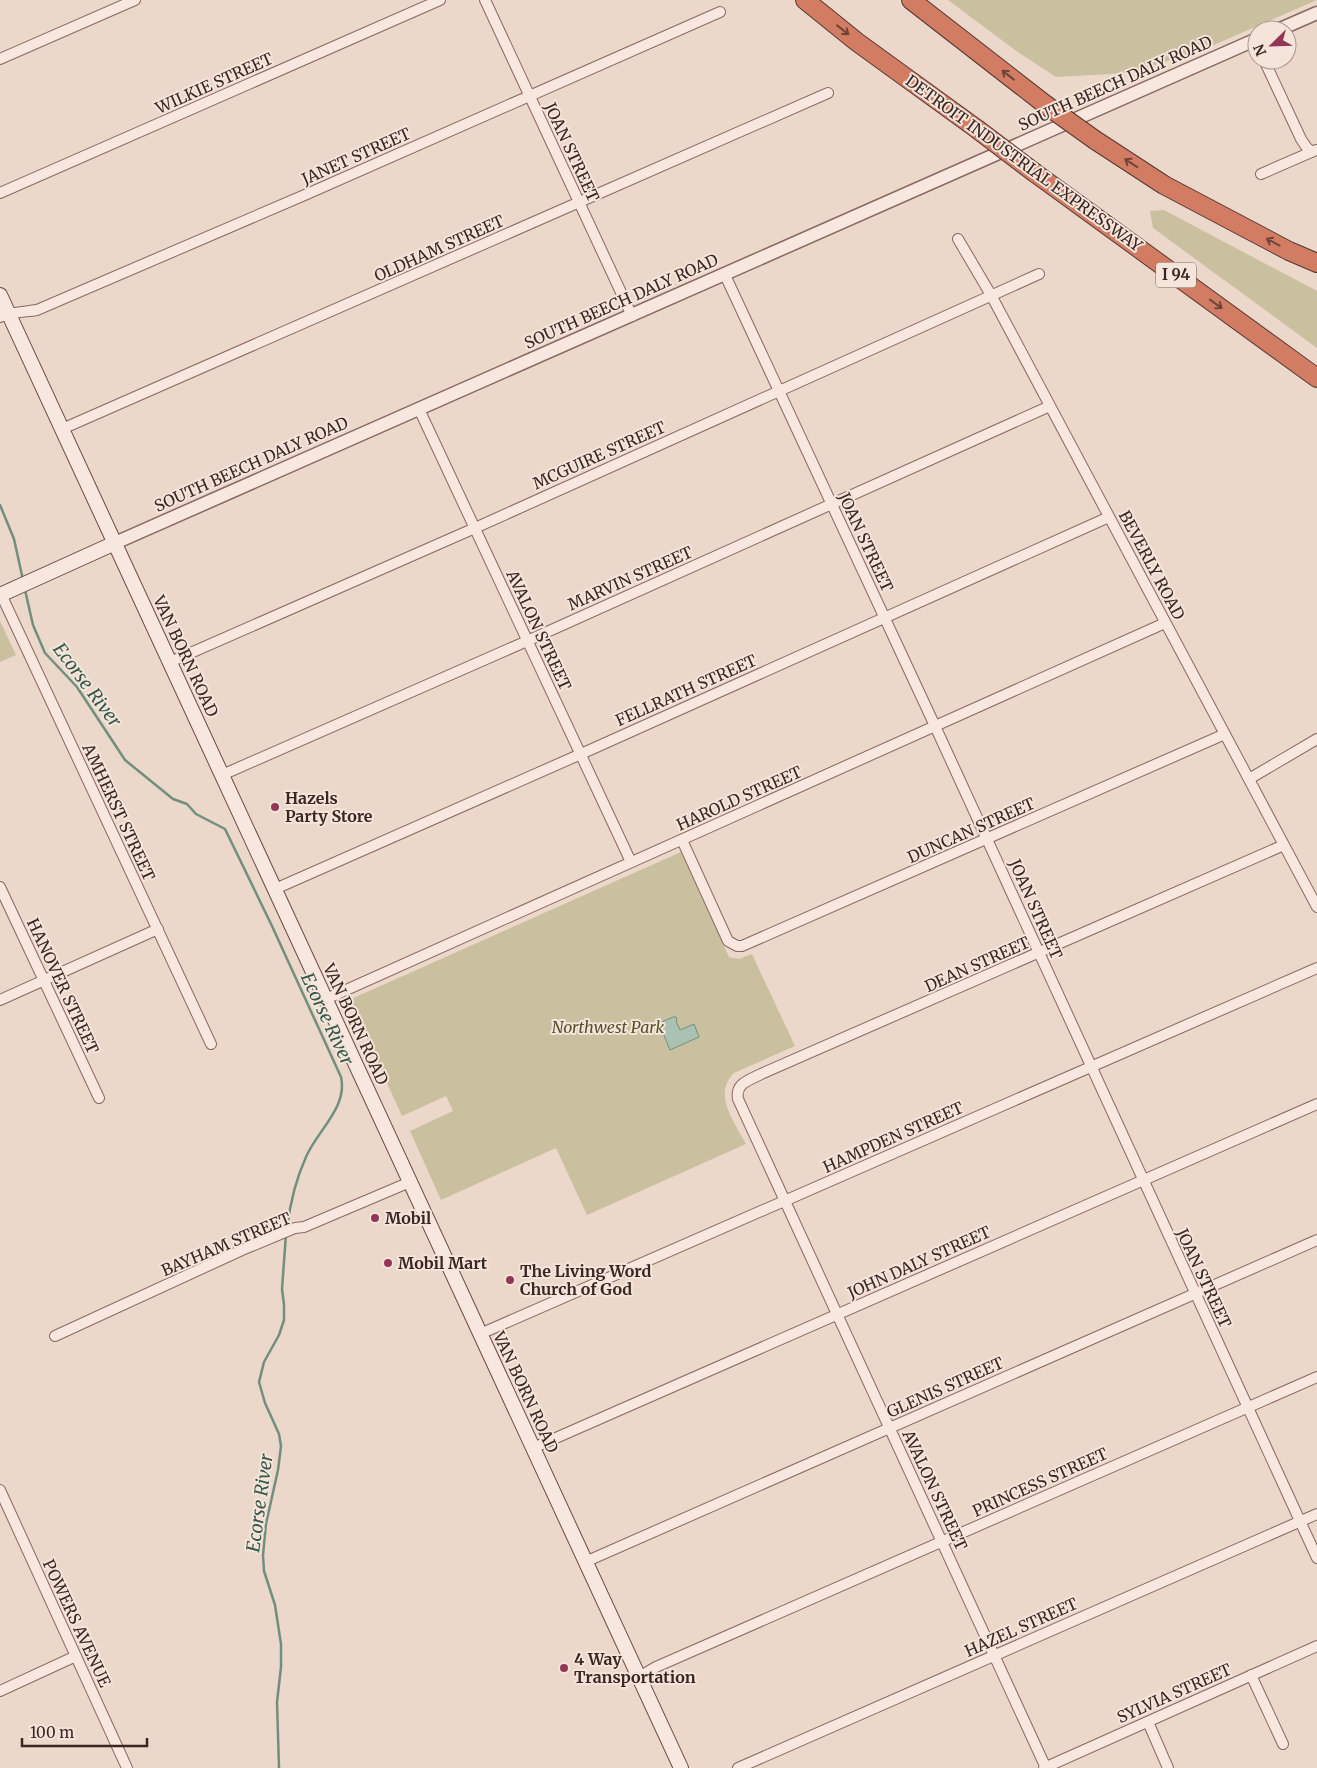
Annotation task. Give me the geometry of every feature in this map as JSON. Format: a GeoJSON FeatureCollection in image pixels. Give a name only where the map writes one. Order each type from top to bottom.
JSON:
{"type":"FeatureCollection","features":[{"type":"Feature","properties":{"kind":"highway","name":"DETROIT INDUSTRIAL EXPRESSWAY"},"geometry":{"type":"LineString","coordinates":[[805,0],[857,42],[1317,378]]}},
{"type":"Feature","properties":{"kind":"highway"},"geometry":{"type":"LineString","coordinates":[[911,0],[1046,105],[1164,185],[1290,251],[1317,263]]}},
{"type":"Feature","properties":{"kind":"main road","name":"VAN BORN ROAD"},"geometry":{"type":"LineString","coordinates":[[0,295],[4,315],[62,429],[681,1768]]}},
{"type":"Feature","properties":{"kind":"main road","name":"SOUTH BEECH DALY ROAD"},"geometry":{"type":"LineString","coordinates":[[0,594],[115,543]]}},
{"type":"Feature","properties":{"kind":"street"},"geometry":{"type":"LineString","coordinates":[[0,59],[135,0]]}},
{"type":"Feature","properties":{"kind":"street","name":"WILKIE STREET"},"geometry":{"type":"LineString","coordinates":[[0,193],[440,0]]}},
{"type":"Feature","properties":{"kind":"street","name":"JOAN STREET"},"geometry":{"type":"LineString","coordinates":[[485,0],[632,316]]}},
{"type":"Feature","properties":{"kind":"street","name":"JANET STREET"},"geometry":{"type":"LineString","coordinates":[[4,315],[37,310],[307,194],[720,12]]}},
{"type":"Feature","properties":{"kind":"street"},"geometry":{"type":"LineString","coordinates":[[1297,22],[1317,13]]}},
{"type":"Feature","properties":{"kind":"street","name":"SOUTH BEECH DALY ROAD"},"geometry":{"type":"LineString","coordinates":[[115,543],[1247,45]]}},
{"type":"Feature","properties":{"kind":"street"},"geometry":{"type":"LineString","coordinates":[[1269,70],[1301,139],[1307,148],[1314,151]]}},
{"type":"Feature","properties":{"kind":"street","name":"OLDHAM STREET"},"geometry":{"type":"LineString","coordinates":[[62,429],[828,93]]}},
{"type":"Feature","properties":{"kind":"street"},"geometry":{"type":"LineString","coordinates":[[1261,174],[1314,151]]}},
{"type":"Feature","properties":{"kind":"street","name":"BEVERLY ROAD"},"geometry":{"type":"LineString","coordinates":[[958,239],[991,295],[1317,906]]}},
{"type":"Feature","properties":{"kind":"street","name":"MCGUIRE STREET"},"geometry":{"type":"LineString","coordinates":[[170,662],[475,528],[1039,274]]}},
{"type":"Feature","properties":{"kind":"street","name":"JOAN STREET"},"geometry":{"type":"LineString","coordinates":[[724,275],[885,617],[1317,1558]]}},
{"type":"Feature","properties":{"kind":"street","name":"MARVIN STREET"},"geometry":{"type":"LineString","coordinates":[[222,775],[528,641],[1050,406]]}},
{"type":"Feature","properties":{"kind":"street","name":"AVALON STREET"},"geometry":{"type":"LineString","coordinates":[[419,409],[631,862]]}},
{"type":"Feature","properties":{"kind":"street","name":"FELLRATH STREET"},"geometry":{"type":"LineString","coordinates":[[275,889],[1109,517]]}},
{"type":"Feature","properties":{"kind":"street","name":"AMHERST STREET"},"geometry":{"type":"LineString","coordinates":[[0,594],[211,1044]]}},
{"type":"Feature","properties":{"kind":"street","name":"HAROLD STREET"},"geometry":{"type":"LineString","coordinates":[[326,999],[1165,623]]}},
{"type":"Feature","properties":{"kind":"street","name":"DUNCAN STREET"},"geometry":{"type":"LineString","coordinates":[[682,840],[728,941],[737,946],[742,946],[1225,734]]}},
{"type":"Feature","properties":{"kind":"street"},"geometry":{"type":"LineString","coordinates":[[1249,779],[1317,739]]}},
{"type":"Feature","properties":{"kind":"street","name":"DEAN STREET"},"geometry":{"type":"LineString","coordinates":[[738,1088],[741,1084],[761,1074],[1284,845]]}},
{"type":"Feature","properties":{"kind":"street","name":"HANOVER STREET"},"geometry":{"type":"LineString","coordinates":[[0,887],[99,1098]]}},
{"type":"Feature","properties":{"kind":"street"},"geometry":{"type":"LineString","coordinates":[[0,1000],[158,929]]}},
{"type":"Feature","properties":{"kind":"street","name":"HAMPDEN STREET"},"geometry":{"type":"LineString","coordinates":[[480,1334],[1317,968]]}},
{"type":"Feature","properties":{"kind":"street","name":"AVALON STREET"},"geometry":{"type":"LineString","coordinates":[[738,1088],[738,1098],[1045,1768]]}},
{"type":"Feature","properties":{"kind":"street","name":"JOHN DALY STREET"},"geometry":{"type":"LineString","coordinates":[[533,1448],[1317,1104]]}},
{"type":"Feature","properties":{"kind":"street","name":"BAYHAM STREET"},"geometry":{"type":"LineString","coordinates":[[55,1336],[242,1250],[276,1238],[296,1228],[304,1227],[410,1182]]}},
{"type":"Feature","properties":{"kind":"street","name":"GLENIS STREET"},"geometry":{"type":"LineString","coordinates":[[585,1562],[1317,1240]]}},
{"type":"Feature","properties":{"kind":"street","name":"PRINCESS STREET"},"geometry":{"type":"LineString","coordinates":[[639,1677],[656,1667],[1317,1377]]}},
{"type":"Feature","properties":{"kind":"street","name":"POWERS AVENUE"},"geometry":{"type":"LineString","coordinates":[[0,1490],[127,1768]]}},
{"type":"Feature","properties":{"kind":"street","name":"HAZEL STREET"},"geometry":{"type":"LineString","coordinates":[[738,1768],[1317,1514]]}},
{"type":"Feature","properties":{"kind":"street","name":"SYLVIA STREET"},"geometry":{"type":"LineString","coordinates":[[1045,1768],[1317,1646]]}},
{"type":"Feature","properties":{"kind":"street"},"geometry":{"type":"LineString","coordinates":[[0,1691],[76,1656]]}},
{"type":"Feature","properties":{"kind":"street"},"geometry":{"type":"LineString","coordinates":[[1251,1675],[1283,1744]]}},
{"type":"Feature","properties":{"kind":"street"},"geometry":{"type":"LineString","coordinates":[[1148,1722],[1168,1768]]}},
{"type":"Feature","properties":{"kind":"green space"},"geometry":{"type":"Polygon","coordinates":[[[948,0],[1317,0],[1271,20],[1247,20],[1247,31],[1200,51],[1129,73],[1056,77],[1015,50],[948,0]]]}},
{"type":"Feature","properties":{"kind":"green space"},"geometry":{"type":"Polygon","coordinates":[[[1164,210],[1317,291],[1317,348],[1153,228],[1150,211],[1164,210]]]}},
{"type":"Feature","properties":{"kind":"green space"},"geometry":{"type":"Polygon","coordinates":[[[0,621],[16,655],[0,662],[0,621]]]}},
{"type":"Feature","properties":{"kind":"green space","name":"Northwest Park"},"geometry":{"type":"Polygon","coordinates":[[[681,852],[729,957],[739,959],[752,954],[795,1046],[734,1073],[728,1081],[725,1099],[732,1118],[746,1144],[587,1215],[556,1148],[441,1200],[410,1131],[453,1111],[446,1096],[402,1116],[349,1000],[681,852]]]}},
{"type":"Feature","properties":{"kind":"shaded area"},"geometry":{"type":"Polygon","coordinates":[[[676,1017],[680,1030],[694,1024],[699,1037],[670,1050],[659,1023],[676,1017]]]}},
{"type":"Feature","properties":{"kind":"waterway","name":"Ecorse River"},"geometry":{"type":"LineString","coordinates":[[0,505],[14,539],[23,580]]}},
{"type":"Feature","properties":{"kind":"waterway","name":"Ecorse River"},"geometry":{"type":"LineString","coordinates":[[25,590],[33,625],[45,653],[77,687],[125,760],[173,799],[187,804],[196,814],[225,829],[341,1077],[342,1088],[336,1109],[311,1147],[299,1174],[287,1228]]}},
{"type":"Feature","properties":{"kind":"waterway","name":"Ecorse River"},"geometry":{"type":"LineString","coordinates":[[279,1768],[277,1702],[281,1667],[281,1644],[275,1605],[264,1571],[263,1555],[266,1524],[278,1470],[281,1446],[279,1434],[265,1403],[259,1382],[264,1362],[279,1335],[284,1320],[282,1289],[286,1234]]}},
{"type":"Feature","properties":{"kind":"place","name":"Hazels Party Store"},"geometry":{"type":"Point","coordinates":[275,807]}},
{"type":"Feature","properties":{"kind":"place","name":"Mobil"},"geometry":{"type":"Point","coordinates":[375,1218]}},
{"type":"Feature","properties":{"kind":"place","name":"Mobil Mart"},"geometry":{"type":"Point","coordinates":[388,1263]}},
{"type":"Feature","properties":{"kind":"place","name":"The Living Word Church of God"},"geometry":{"type":"Point","coordinates":[510,1280]}},
{"type":"Feature","properties":{"kind":"place","name":"4 Way Transportation"},"geometry":{"type":"Point","coordinates":[564,1668]}}]}
